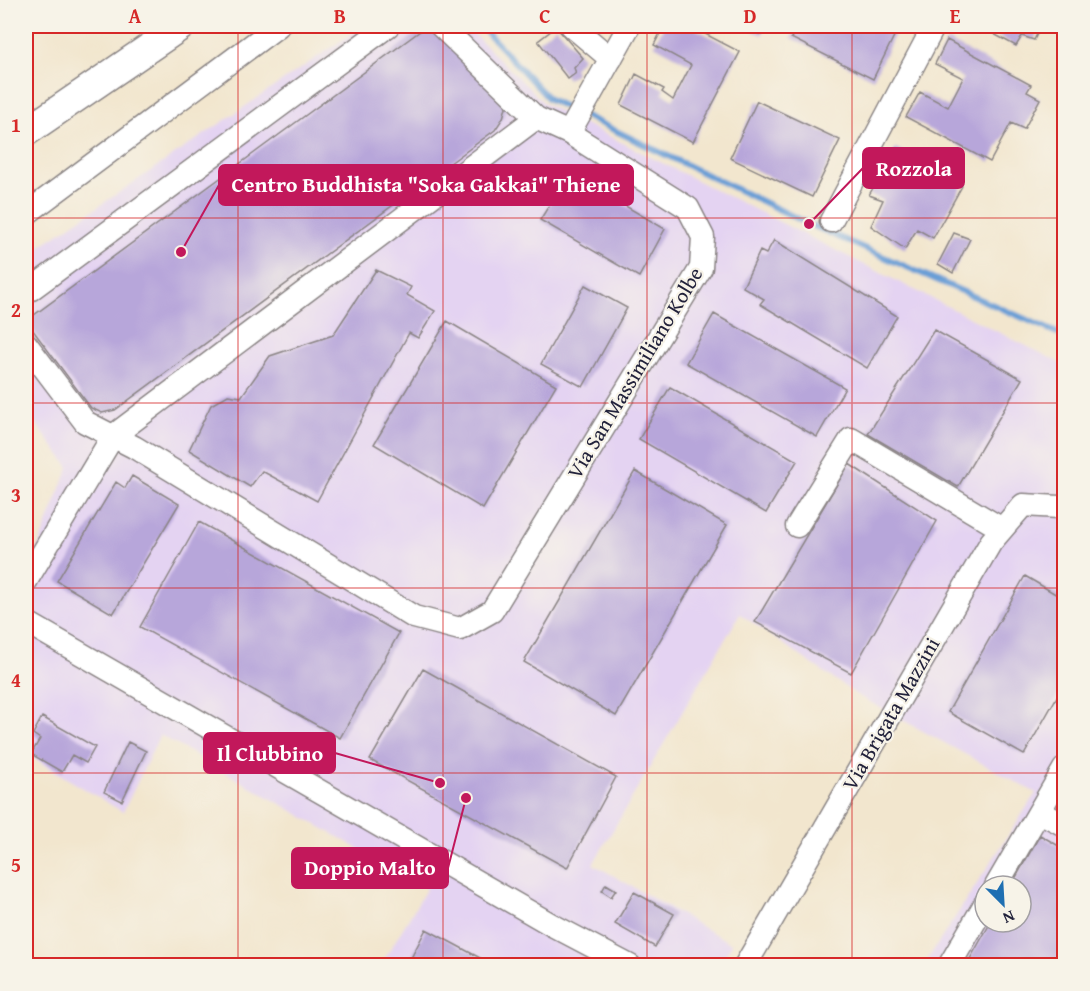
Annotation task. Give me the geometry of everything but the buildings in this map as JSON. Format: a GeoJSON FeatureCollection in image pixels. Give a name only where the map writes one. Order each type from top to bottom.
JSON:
{"type":"FeatureCollection","features":[{"type":"Feature","properties":{"kind":"main road"},"geometry":{"type":"LineString","coordinates":[[105,76],[160,26]]}},
{"type":"Feature","properties":{"kind":"main road"},"geometry":{"type":"LineString","coordinates":[[26,132],[181,26]]}},
{"type":"Feature","properties":{"kind":"street"},"geometry":{"type":"LineString","coordinates":[[26,214],[278,26]]}},
{"type":"Feature","properties":{"kind":"street"},"geometry":{"type":"LineString","coordinates":[[30,290],[388,26]]}},
{"type":"Feature","properties":{"kind":"street"},"geometry":{"type":"LineString","coordinates":[[26,581],[113,436],[536,118],[441,26]]}},
{"type":"Feature","properties":{"kind":"street"},"geometry":{"type":"LineString","coordinates":[[462,26],[483,65]]}},
{"type":"Feature","properties":{"kind":"street"},"geometry":{"type":"LineString","coordinates":[[572,26],[611,59]]}},
{"type":"Feature","properties":{"kind":"street"},"geometry":{"type":"LineString","coordinates":[[576,118],[629,26]]}},
{"type":"Feature","properties":{"kind":"street"},"geometry":{"type":"LineString","coordinates":[[831,221],[934,26]]}},
{"type":"Feature","properties":{"kind":"street","name":"Via San Massimiliano Kolbe"},"geometry":{"type":"LineString","coordinates":[[26,344],[85,422],[134,447],[414,616],[460,629],[492,611],[701,268],[704,237],[688,208],[576,118],[536,118]]}},
{"type":"Feature","properties":{"kind":"street"},"geometry":{"type":"LineString","coordinates":[[797,526],[851,439],[1002,530]]}},
{"type":"Feature","properties":{"kind":"street","name":"Via Brigata Mazzini"},"geometry":{"type":"LineString","coordinates":[[746,966],[991,542],[1023,505],[1059,507],[1065,510]]}},
{"type":"Feature","properties":{"kind":"street"},"geometry":{"type":"LineString","coordinates":[[26,622],[552,925],[630,966]]}},
{"type":"Feature","properties":{"kind":"street"},"geometry":{"type":"LineString","coordinates":[[1003,874],[1065,769]]}},
{"type":"Feature","properties":{"kind":"street"},"geometry":{"type":"LineString","coordinates":[[1040,812],[1065,825]]}},
{"type":"Feature","properties":{"kind":"street"},"geometry":{"type":"LineString","coordinates":[[949,966],[973,925]]}},
{"type":"Feature","properties":{"kind":"shaded area"},"geometry":{"type":"Polygon","coordinates":[[[363,26],[466,26],[545,104],[1064,365],[1064,965],[924,965],[973,890],[973,934],[1033,934],[1033,874],[983,874],[1036,793],[857,695],[740,614],[593,864],[732,944],[719,965],[381,965],[427,888],[160,735],[123,812],[26,754],[26,578],[69,467],[26,411],[26,256],[363,26]]]}},
{"type":"Feature","properties":{"kind":"waterway"},"geometry":{"type":"LineString","coordinates":[[481,26],[549,99],[576,112]]}},
{"type":"Feature","properties":{"kind":"waterway"},"geometry":{"type":"LineString","coordinates":[[585,116],[809,224],[1064,336]]}},
{"type":"Feature","properties":{"kind":"place","name":"Rozzola"},"geometry":{"type":"Point","coordinates":[809,224]}},
{"type":"Feature","properties":{"kind":"place","name":"Centro Buddhista \"Soka Gakkai\" Thiene"},"geometry":{"type":"Point","coordinates":[181,252]}},
{"type":"Feature","properties":{"kind":"place","name":"Il Clubbino"},"geometry":{"type":"Point","coordinates":[440,783]}},
{"type":"Feature","properties":{"kind":"place","name":"Doppio Malto"},"geometry":{"type":"Point","coordinates":[466,798]}}]}
